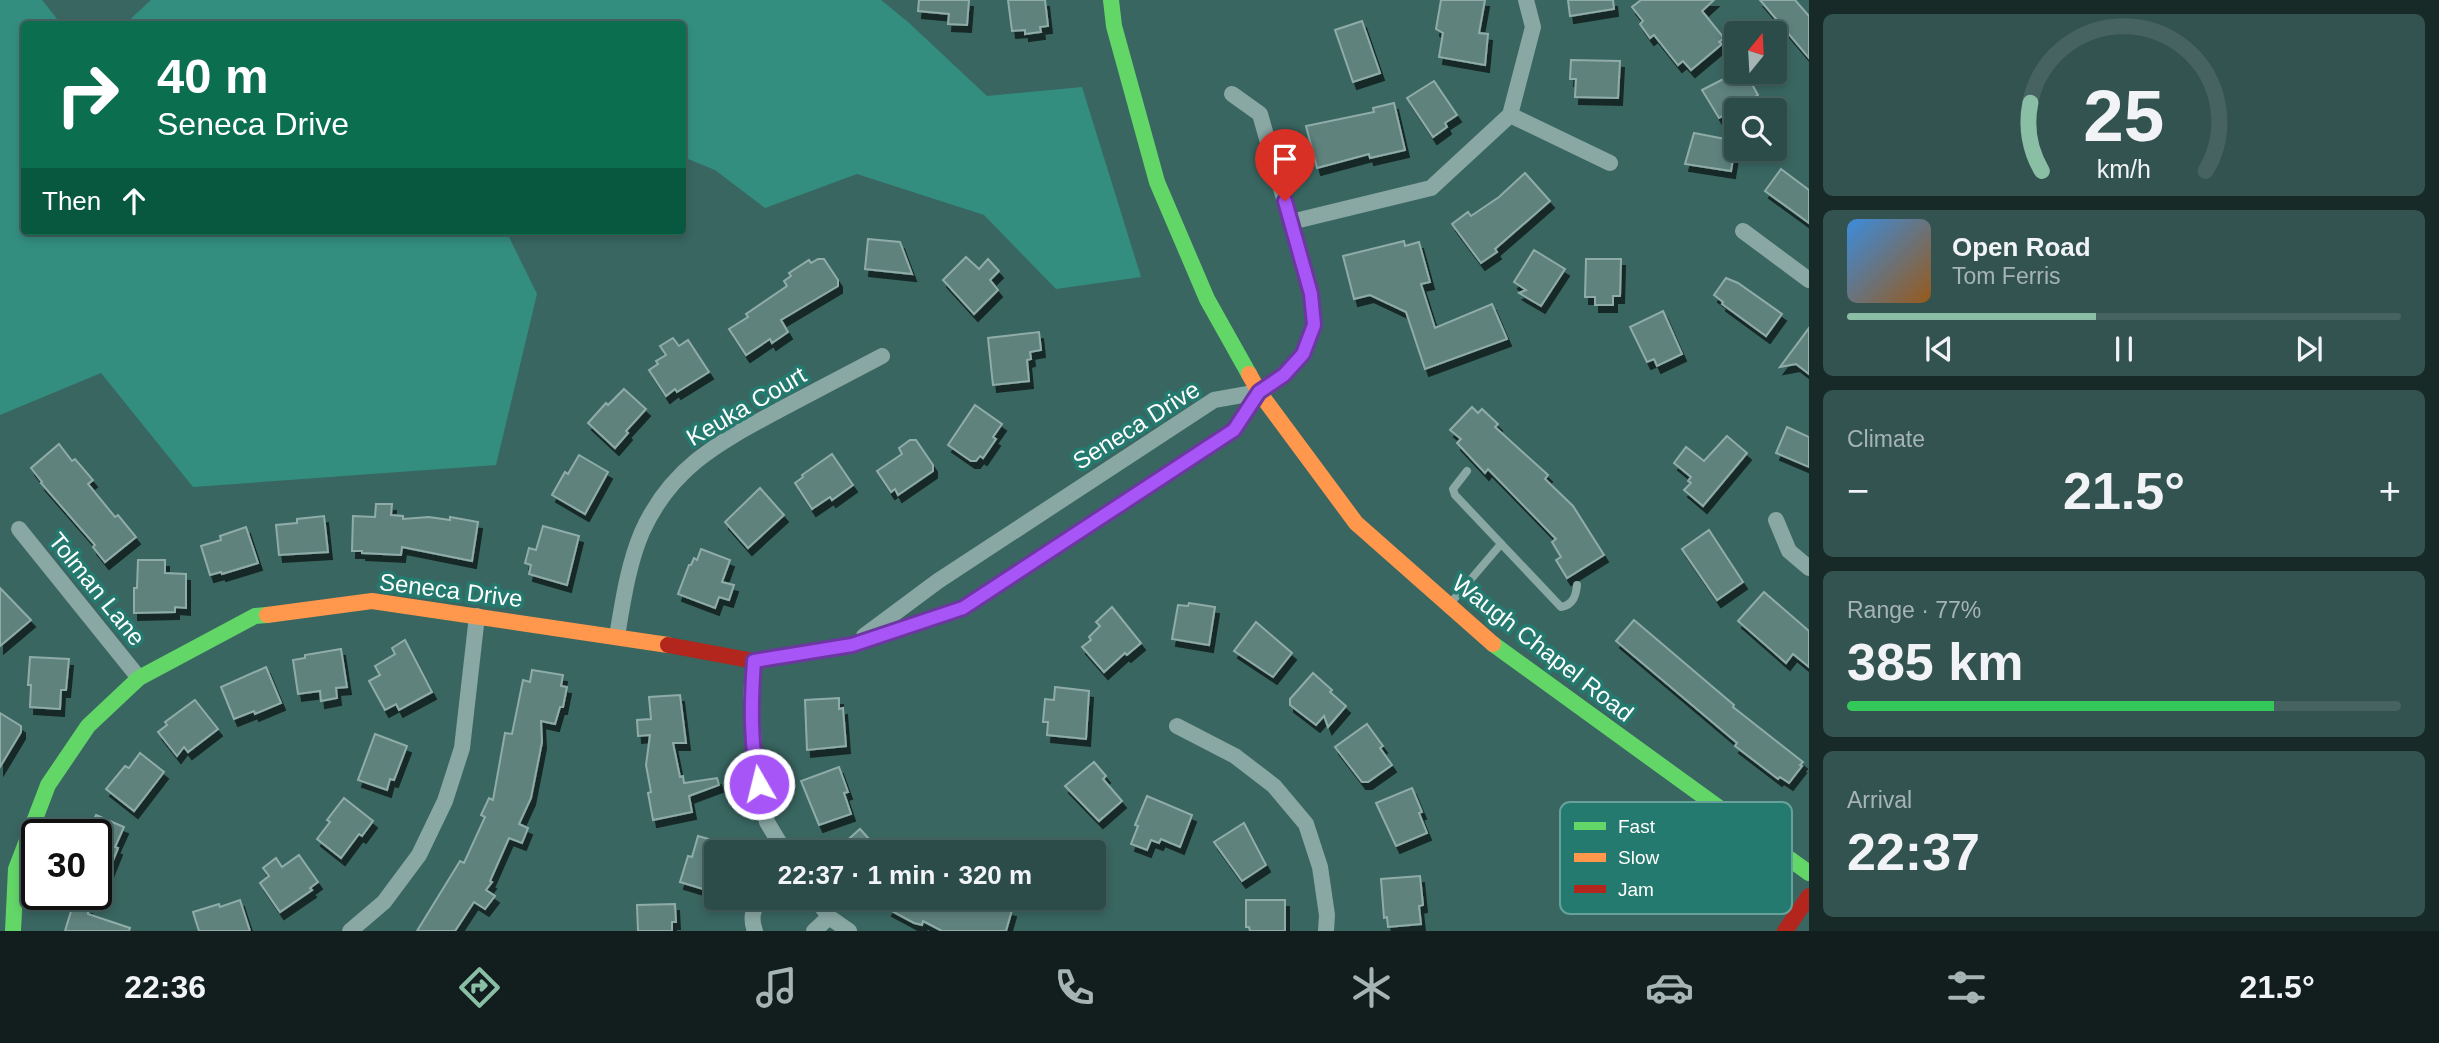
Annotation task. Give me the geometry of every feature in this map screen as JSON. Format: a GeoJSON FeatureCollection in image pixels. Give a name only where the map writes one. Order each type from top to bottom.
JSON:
{"type":"FeatureCollection","features":[{"type":"Feature","properties":{"kind":"street","name":"Waugh Chapel Road"},"geometry":{"type":"LineString","coordinates":[[1111,0],[1114,26],[1157,182],[1207,299],[1259,392],[1356,523],[1479,634],[1711,802]]}},
{"type":"Feature","properties":{"kind":"street"},"geometry":{"type":"LineString","coordinates":[[1291,222],[1431,188],[1510,115],[1534,27],[1526,0]]}},
{"type":"Feature","properties":{"kind":"street"},"geometry":{"type":"LineString","coordinates":[[1232,94],[1259,114],[1311,294],[1314,325],[1303,354],[1284,375],[1259,392]]}},
{"type":"Feature","properties":{"kind":"street"},"geometry":{"type":"LineString","coordinates":[[1510,115],[1610,163]]}},
{"type":"Feature","properties":{"kind":"street"},"geometry":{"type":"LineString","coordinates":[[1743,230],[1809,279]]}},
{"type":"Feature","properties":{"kind":"street","name":"Keuka Court"},"geometry":{"type":"LineString","coordinates":[[617,636],[631,562],[642,532],[659,500],[688,466],[716,444],[882,356]]}},
{"type":"Feature","properties":{"kind":"street","name":"Seneca Drive"},"geometry":{"type":"LineString","coordinates":[[852,645],[938,581],[1213,400],[1259,392]]}},
{"type":"Feature","properties":{"kind":"street","name":"Seneca Drive"},"geometry":{"type":"LineString","coordinates":[[13,931],[16,869],[48,785],[88,726],[139,678],[255,617],[372,601],[617,636],[754,661],[852,645],[963,608],[1234,430],[1259,392]]}},
{"type":"Feature","properties":{"kind":"street"},"geometry":{"type":"LineString","coordinates":[[1776,520],[1789,551],[1809,568]]}},
{"type":"Feature","properties":{"kind":"street","name":"Tolman Lane"},"geometry":{"type":"LineString","coordinates":[[19,529],[139,678]]}},
{"type":"Feature","properties":{"kind":"street"},"geometry":{"type":"LineString","coordinates":[[350,931],[384,902],[419,855],[445,801],[462,748],[477,616]]}},
{"type":"Feature","properties":{"kind":"street"},"geometry":{"type":"LineString","coordinates":[[754,661],[751,696],[755,765],[767,822],[778,840]]}},
{"type":"Feature","properties":{"kind":"street"},"geometry":{"type":"LineString","coordinates":[[1177,726],[1235,756],[1274,786],[1306,824],[1320,867],[1327,915],[1326,931]]}},
{"type":"Feature","properties":{"kind":"street","name":"Waugh Chapel Road"},"geometry":{"type":"LineString","coordinates":[[1792,861],[1809,873]]}},
{"type":"Feature","properties":{"kind":"street"},"geometry":{"type":"LineString","coordinates":[[1785,931],[1809,896]]}},
{"type":"Feature","properties":{"kind":"street"},"geometry":{"type":"LineString","coordinates":[[753,910],[751,923],[755,931]]}},
{"type":"Feature","properties":{"kind":"street"},"geometry":{"type":"LineString","coordinates":[[824,910],[829,917],[849,931]]}},
{"type":"Feature","properties":{"kind":"street"},"geometry":{"type":"LineString","coordinates":[[814,931],[829,917]]}},
{"type":"Feature","properties":{"kind":"lane"},"geometry":{"type":"LineString","coordinates":[[1467,471],[1453,489],[1455,495],[1561,607],[1567,606],[1576,597],[1577,585]]}},
{"type":"Feature","properties":{"kind":"lane"},"geometry":{"type":"LineString","coordinates":[[1448,606],[1501,544]]}},
{"type":"Feature","properties":{"kind":"green space"},"geometry":{"type":"Polygon","coordinates":[[[0,0],[42,0],[59,21],[21,21],[21,235],[508,235],[537,294],[496,465],[193,487],[101,373],[0,415],[0,0]]]}},
{"type":"Feature","properties":{"kind":"green space"},"geometry":{"type":"Polygon","coordinates":[[[151,0],[881,0],[987,96],[1082,87],[1141,277],[1056,289],[984,215],[857,174],[765,208],[715,170],[686,158],[686,21],[128,21],[151,0]]]}},
{"type":"Feature","properties":{"kind":"building"},"geometry":{"type":"Polygon","coordinates":[[[919,0],[969,0],[967,25],[948,24],[949,14],[918,11],[919,0]]]}},
{"type":"Feature","properties":{"kind":"building"},"geometry":{"type":"Polygon","coordinates":[[[1008,0],[1045,0],[1048,26],[1040,27],[1041,32],[1025,34],[1025,30],[1012,31],[1008,0]]]}},
{"type":"Feature","properties":{"kind":"building"},"geometry":{"type":"Polygon","coordinates":[[[1441,0],[1485,0],[1479,33],[1488,34],[1485,65],[1439,57],[1443,33],[1436,29],[1441,0]]]}},
{"type":"Feature","properties":{"kind":"building"},"geometry":{"type":"Polygon","coordinates":[[[1568,0],[1613,0],[1614,9],[1570,16],[1568,0]]]}},
{"type":"Feature","properties":{"kind":"building"},"geometry":{"type":"Polygon","coordinates":[[[1641,0],[1714,0],[1702,11],[1724,38],[1719,42],[1722,44],[1691,70],[1683,61],[1678,65],[1654,35],[1650,38],[1640,24],[1643,21],[1632,7],[1641,0]]]}},
{"type":"Feature","properties":{"kind":"building"},"geometry":{"type":"Polygon","coordinates":[[[1760,0],[1795,0],[1809,16],[1809,58],[1787,32],[1787,21],[1778,21],[1760,0]]]}},
{"type":"Feature","properties":{"kind":"building"},"geometry":{"type":"Polygon","coordinates":[[[1362,21],[1380,73],[1353,82],[1335,30],[1362,21]]]}},
{"type":"Feature","properties":{"kind":"building"},"geometry":{"type":"Polygon","coordinates":[[[1571,60],[1620,61],[1618,98],[1575,97],[1576,79],[1570,79],[1571,60]]]}},
{"type":"Feature","properties":{"kind":"building"},"geometry":{"type":"Polygon","coordinates":[[[1724,79],[1724,84],[1752,84],[1758,95],[1753,98],[1724,98],[1724,115],[1719,118],[1702,90],[1724,79]]]}},
{"type":"Feature","properties":{"kind":"building"},"geometry":{"type":"Polygon","coordinates":[[[1434,81],[1457,115],[1445,123],[1447,127],[1433,137],[1407,98],[1434,81]]]}},
{"type":"Feature","properties":{"kind":"building"},"geometry":{"type":"Polygon","coordinates":[[[1394,103],[1405,150],[1370,158],[1369,154],[1317,168],[1306,126],[1374,112],[1373,108],[1394,103]]]}},
{"type":"Feature","properties":{"kind":"building"},"geometry":{"type":"Polygon","coordinates":[[[1694,133],[1724,139],[1724,161],[1733,161],[1731,171],[1685,164],[1694,133]]]}},
{"type":"Feature","properties":{"kind":"building"},"geometry":{"type":"Polygon","coordinates":[[[1781,169],[1809,190],[1809,223],[1765,191],[1781,169]]]}},
{"type":"Feature","properties":{"kind":"building"},"geometry":{"type":"Polygon","coordinates":[[[1525,173],[1550,201],[1495,249],[1497,252],[1481,263],[1452,224],[1468,212],[1471,216],[1499,197],[1525,173]]]}},
{"type":"Feature","properties":{"kind":"building"},"geometry":{"type":"Polygon","coordinates":[[[868,239],[900,242],[912,274],[865,269],[868,239]]]}},
{"type":"Feature","properties":{"kind":"building"},"geometry":{"type":"Polygon","coordinates":[[[1404,241],[1405,246],[1419,242],[1430,282],[1421,284],[1435,328],[1492,304],[1507,339],[1425,369],[1406,312],[1370,295],[1354,299],[1343,256],[1404,241]]]}},
{"type":"Feature","properties":{"kind":"building"},"geometry":{"type":"Polygon","coordinates":[[[1534,250],[1565,269],[1541,306],[1519,293],[1526,290],[1514,282],[1534,250]]]}},
{"type":"Feature","properties":{"kind":"building"},"geometry":{"type":"Polygon","coordinates":[[[966,257],[979,269],[988,259],[999,271],[990,280],[998,290],[974,314],[943,280],[966,257]]]}},
{"type":"Feature","properties":{"kind":"building"},"geometry":{"type":"Polygon","coordinates":[[[824,259],[838,280],[838,286],[781,320],[788,332],[772,343],[770,339],[746,355],[729,329],[787,286],[784,281],[791,276],[789,273],[809,260],[811,263],[824,259]]]}},
{"type":"Feature","properties":{"kind":"building"},"geometry":{"type":"Polygon","coordinates":[[[1586,259],[1621,259],[1620,296],[1613,296],[1613,305],[1595,305],[1595,297],[1585,297],[1586,259]]]}},
{"type":"Feature","properties":{"kind":"building"},"geometry":{"type":"Polygon","coordinates":[[[1726,278],[1738,283],[1782,314],[1766,336],[1722,304],[1714,295],[1726,278]]]}},
{"type":"Feature","properties":{"kind":"building"},"geometry":{"type":"Polygon","coordinates":[[[1663,311],[1682,354],[1657,366],[1654,359],[1647,362],[1630,327],[1663,311]]]}},
{"type":"Feature","properties":{"kind":"building"},"geometry":{"type":"Polygon","coordinates":[[[1809,328],[1809,374],[1796,364],[1780,367],[1809,328]]]}},
{"type":"Feature","properties":{"kind":"building"},"geometry":{"type":"Polygon","coordinates":[[[1039,332],[1041,350],[1030,352],[1031,359],[1027,360],[1029,381],[993,385],[988,338],[1039,332]]]}},
{"type":"Feature","properties":{"kind":"building"},"geometry":{"type":"Polygon","coordinates":[[[673,338],[679,346],[688,340],[709,372],[666,396],[649,370],[658,364],[656,361],[666,355],[660,346],[673,338]]]}},
{"type":"Feature","properties":{"kind":"building"},"geometry":{"type":"Polygon","coordinates":[[[624,389],[646,409],[615,448],[588,423],[606,403],[608,405],[624,389]]]}},
{"type":"Feature","properties":{"kind":"building"},"geometry":{"type":"Polygon","coordinates":[[[975,405],[1002,424],[983,458],[980,456],[976,461],[971,461],[948,445],[975,405]]]}},
{"type":"Feature","properties":{"kind":"building"},"geometry":{"type":"Polygon","coordinates":[[[1472,407],[1478,413],[1482,409],[1498,424],[1495,427],[1548,475],[1545,479],[1573,506],[1604,555],[1567,578],[1556,560],[1561,557],[1552,542],[1556,539],[1488,469],[1485,473],[1457,443],[1461,439],[1450,430],[1472,407]]]}},
{"type":"Feature","properties":{"kind":"building"},"geometry":{"type":"Polygon","coordinates":[[[1787,427],[1809,437],[1809,467],[1776,453],[1787,427]]]}},
{"type":"Feature","properties":{"kind":"building"},"geometry":{"type":"Polygon","coordinates":[[[1727,436],[1747,453],[1703,506],[1684,490],[1691,483],[1688,481],[1691,477],[1674,463],[1686,447],[1704,461],[1727,436]]]}},
{"type":"Feature","properties":{"kind":"building"},"geometry":{"type":"Polygon","coordinates":[[[910,440],[916,440],[933,465],[933,471],[898,495],[895,489],[891,492],[877,471],[902,454],[899,448],[910,440]]]}},
{"type":"Feature","properties":{"kind":"building"},"geometry":{"type":"Polygon","coordinates":[[[59,444],[72,461],[75,459],[93,480],[88,484],[115,517],[118,515],[136,537],[105,562],[93,547],[95,545],[31,468],[59,444]]]}},
{"type":"Feature","properties":{"kind":"building"},"geometry":{"type":"Polygon","coordinates":[[[832,454],[853,485],[832,500],[830,497],[812,509],[795,483],[832,454]]]}},
{"type":"Feature","properties":{"kind":"building"},"geometry":{"type":"Polygon","coordinates":[[[579,455],[608,472],[585,514],[552,495],[579,455]]]}},
{"type":"Feature","properties":{"kind":"building"},"geometry":{"type":"Polygon","coordinates":[[[760,488],[784,515],[748,548],[725,522],[760,488]]]}},
{"type":"Feature","properties":{"kind":"building"},"geometry":{"type":"Polygon","coordinates":[[[376,504],[392,504],[391,515],[403,516],[403,519],[429,517],[450,520],[450,517],[478,522],[472,561],[402,547],[401,555],[352,551],[353,516],[375,517],[376,504]]]}},
{"type":"Feature","properties":{"kind":"building"},"geometry":{"type":"Polygon","coordinates":[[[324,516],[328,552],[279,555],[276,525],[324,516]]]}},
{"type":"Feature","properties":{"kind":"building"},"geometry":{"type":"Polygon","coordinates":[[[543,526],[579,536],[567,585],[529,574],[531,565],[525,563],[529,548],[536,550],[543,526]]]}},
{"type":"Feature","properties":{"kind":"building"},"geometry":{"type":"Polygon","coordinates":[[[246,527],[258,563],[210,575],[201,546],[221,540],[220,536],[246,527]]]}},
{"type":"Feature","properties":{"kind":"building"},"geometry":{"type":"Polygon","coordinates":[[[1709,530],[1743,582],[1717,600],[1682,549],[1709,530]]]}},
{"type":"Feature","properties":{"kind":"building"},"geometry":{"type":"Polygon","coordinates":[[[701,549],[730,560],[722,582],[734,585],[729,600],[719,597],[715,608],[678,594],[689,565],[694,558],[697,560],[701,549]]]}},
{"type":"Feature","properties":{"kind":"building"},"geometry":{"type":"Polygon","coordinates":[[[138,560],[165,560],[165,573],[186,574],[186,608],[175,607],[175,612],[134,613],[138,560]]]}},
{"type":"Feature","properties":{"kind":"building"},"geometry":{"type":"Polygon","coordinates":[[[0,588],[31,620],[0,646],[0,588]]]}},
{"type":"Feature","properties":{"kind":"building"},"geometry":{"type":"Polygon","coordinates":[[[1764,592],[1809,631],[1809,667],[1793,654],[1786,663],[1738,621],[1764,592]]]}},
{"type":"Feature","properties":{"kind":"building"},"geometry":{"type":"Polygon","coordinates":[[[1189,603],[1215,607],[1209,645],[1172,639],[1178,605],[1188,606],[1189,603]]]}},
{"type":"Feature","properties":{"kind":"building"},"geometry":{"type":"Polygon","coordinates":[[[1112,607],[1141,643],[1104,672],[1082,647],[1091,640],[1089,637],[1100,626],[1096,622],[1112,607]]]}},
{"type":"Feature","properties":{"kind":"building"},"geometry":{"type":"Polygon","coordinates":[[[1634,620],[1734,705],[1733,707],[1803,762],[1789,783],[1780,777],[1778,779],[1735,746],[1737,743],[1616,641],[1634,620]]]}},
{"type":"Feature","properties":{"kind":"building"},"geometry":{"type":"Polygon","coordinates":[[[1256,622],[1292,653],[1273,677],[1234,651],[1256,622]]]}},
{"type":"Feature","properties":{"kind":"building"},"geometry":{"type":"Polygon","coordinates":[[[405,640],[432,692],[399,710],[396,704],[385,710],[369,681],[380,675],[375,666],[395,654],[392,648],[405,640]]]}},
{"type":"Feature","properties":{"kind":"building"},"geometry":{"type":"Polygon","coordinates":[[[341,649],[347,687],[336,688],[337,698],[321,701],[320,691],[298,694],[293,660],[305,658],[305,655],[341,649]]]}},
{"type":"Feature","properties":{"kind":"building"},"geometry":{"type":"Polygon","coordinates":[[[30,657],[69,659],[66,690],[61,690],[60,709],[30,707],[30,657]]]}},
{"type":"Feature","properties":{"kind":"building"},"geometry":{"type":"Polygon","coordinates":[[[266,667],[281,703],[234,719],[221,687],[266,667]]]}},
{"type":"Feature","properties":{"kind":"building"},"geometry":{"type":"Polygon","coordinates":[[[532,670],[563,675],[561,686],[567,687],[563,707],[560,707],[555,724],[541,721],[542,742],[531,798],[519,824],[528,828],[522,843],[509,838],[490,881],[492,882],[486,890],[495,896],[485,909],[474,902],[455,931],[417,931],[460,861],[464,863],[485,817],[481,815],[489,798],[493,800],[505,733],[512,734],[523,680],[530,682],[532,670]]]}},
{"type":"Feature","properties":{"kind":"building"},"geometry":{"type":"Polygon","coordinates":[[[1313,673],[1346,706],[1328,727],[1324,716],[1316,725],[1290,705],[1290,699],[1313,673]]]}},
{"type":"Feature","properties":{"kind":"building"},"geometry":{"type":"Polygon","coordinates":[[[1055,687],[1089,691],[1086,739],[1047,735],[1048,722],[1043,722],[1045,699],[1054,700],[1055,687]]]}},
{"type":"Feature","properties":{"kind":"building"},"geometry":{"type":"Polygon","coordinates":[[[680,695],[686,743],[673,743],[680,777],[683,776],[684,783],[717,778],[719,785],[689,796],[692,812],[653,820],[646,765],[650,735],[638,736],[637,720],[651,719],[649,697],[680,695]]]}},
{"type":"Feature","properties":{"kind":"building"},"geometry":{"type":"Polygon","coordinates":[[[839,698],[839,709],[843,708],[846,746],[807,750],[805,700],[839,698]]]}},
{"type":"Feature","properties":{"kind":"building"},"geometry":{"type":"Polygon","coordinates":[[[195,700],[218,729],[188,752],[184,747],[177,756],[158,732],[167,725],[165,722],[195,700]]]}},
{"type":"Feature","properties":{"kind":"building"},"geometry":{"type":"Polygon","coordinates":[[[0,713],[21,726],[21,732],[0,767],[0,713]]]}},
{"type":"Feature","properties":{"kind":"building"},"geometry":{"type":"Polygon","coordinates":[[[1367,724],[1383,746],[1380,748],[1392,765],[1368,782],[1362,782],[1335,747],[1367,724]]]}},
{"type":"Feature","properties":{"kind":"building"},"geometry":{"type":"Polygon","coordinates":[[[375,734],[407,746],[394,780],[390,779],[387,790],[358,780],[375,734]]]}},
{"type":"Feature","properties":{"kind":"building"},"geometry":{"type":"Polygon","coordinates":[[[140,753],[164,772],[134,811],[106,789],[125,766],[129,768],[140,753]]]}},
{"type":"Feature","properties":{"kind":"building"},"geometry":{"type":"Polygon","coordinates":[[[1094,762],[1106,776],[1103,779],[1122,801],[1099,821],[1065,786],[1094,762]]]}},
{"type":"Feature","properties":{"kind":"building"},"geometry":{"type":"Polygon","coordinates":[[[839,767],[848,792],[844,793],[851,814],[819,825],[801,781],[839,767]]]}},
{"type":"Feature","properties":{"kind":"building"},"geometry":{"type":"Polygon","coordinates":[[[1412,788],[1427,833],[1396,846],[1376,803],[1412,788]]]}},
{"type":"Feature","properties":{"kind":"building"},"geometry":{"type":"Polygon","coordinates":[[[1147,796],[1192,815],[1180,847],[1161,839],[1159,843],[1151,840],[1147,850],[1131,844],[1138,826],[1135,825],[1147,796]]]}},
{"type":"Feature","properties":{"kind":"building"},"geometry":{"type":"Polygon","coordinates":[[[344,798],[373,821],[341,858],[317,839],[344,798]]]}},
{"type":"Feature","properties":{"kind":"building"},"geometry":{"type":"Polygon","coordinates":[[[112,822],[124,827],[115,847],[118,848],[112,863],[112,822]]]}},
{"type":"Feature","properties":{"kind":"building"},"geometry":{"type":"Polygon","coordinates":[[[1244,823],[1266,865],[1242,881],[1214,842],[1244,823]]]}},
{"type":"Feature","properties":{"kind":"building"},"geometry":{"type":"Polygon","coordinates":[[[860,829],[870,840],[848,840],[860,829]]]}},
{"type":"Feature","properties":{"kind":"building"},"geometry":{"type":"Polygon","coordinates":[[[698,836],[712,840],[704,840],[704,889],[680,882],[688,856],[692,857],[698,836]]]}},
{"type":"Feature","properties":{"kind":"building"},"geometry":{"type":"Polygon","coordinates":[[[299,855],[318,882],[310,888],[312,890],[280,912],[260,883],[269,876],[263,868],[276,858],[282,867],[299,855]]]}},
{"type":"Feature","properties":{"kind":"building"},"geometry":{"type":"Polygon","coordinates":[[[1420,876],[1423,905],[1419,906],[1421,924],[1388,927],[1387,917],[1384,918],[1381,879],[1420,876]]]}},
{"type":"Feature","properties":{"kind":"building"},"geometry":{"type":"Polygon","coordinates":[[[240,900],[250,931],[199,931],[193,912],[240,900]]]}},
{"type":"Feature","properties":{"kind":"building"},"geometry":{"type":"Polygon","coordinates":[[[1246,900],[1285,900],[1285,931],[1250,931],[1249,927],[1246,927],[1246,900]]]}},
{"type":"Feature","properties":{"kind":"building"},"geometry":{"type":"Polygon","coordinates":[[[675,904],[676,922],[672,922],[672,931],[638,931],[637,905],[675,904]]]}},
{"type":"Feature","properties":{"kind":"building"},"geometry":{"type":"Polygon","coordinates":[[[71,910],[88,910],[88,914],[130,928],[129,931],[65,931],[71,910]]]}},
{"type":"Feature","properties":{"kind":"building"},"geometry":{"type":"Polygon","coordinates":[[[890,910],[1012,910],[1006,931],[942,931],[923,921],[922,925],[890,910]]]}},
{"type":"Feature","properties":{"kind":"traffic: fast"},"geometry":{"type":"LineString","coordinates":[[1111,0],[1114,26],[1157,182],[1207,299],[1249,374]]}},
{"type":"Feature","properties":{"kind":"traffic: fast"},"geometry":{"type":"LineString","coordinates":[[1052,549],[1234,430],[1259,392]]}},
{"type":"Feature","properties":{"kind":"traffic: fast"},"geometry":{"type":"LineString","coordinates":[[13,931],[16,869],[48,785],[88,726],[139,678],[255,616],[267,615]]}},
{"type":"Feature","properties":{"kind":"traffic: fast"},"geometry":{"type":"LineString","coordinates":[[1493,644],[1711,802]]}},
{"type":"Feature","properties":{"kind":"traffic: fast"},"geometry":{"type":"LineString","coordinates":[[1792,861],[1809,873]]}},
{"type":"Feature","properties":{"kind":"traffic: slow"},"geometry":{"type":"LineString","coordinates":[[1249,374],[1259,392],[1356,523],[1493,644]]}},
{"type":"Feature","properties":{"kind":"traffic: slow"},"geometry":{"type":"LineString","coordinates":[[267,615],[372,601],[668,645]]}},
{"type":"Feature","properties":{"kind":"traffic: jam"},"geometry":{"type":"LineString","coordinates":[[668,645],[754,661],[852,645],[963,608],[1052,549]]}},
{"type":"Feature","properties":{"kind":"traffic: jam"},"geometry":{"type":"LineString","coordinates":[[1785,931],[1809,896]]}},
{"type":"Feature","properties":{"kind":"route"},"geometry":{"type":"LineString","coordinates":[[759,784],[755,765],[751,696],[754,661],[852,645],[963,608],[1234,430],[1259,392],[1284,375],[1303,354],[1314,325],[1311,294],[1285,201]]}}]}
